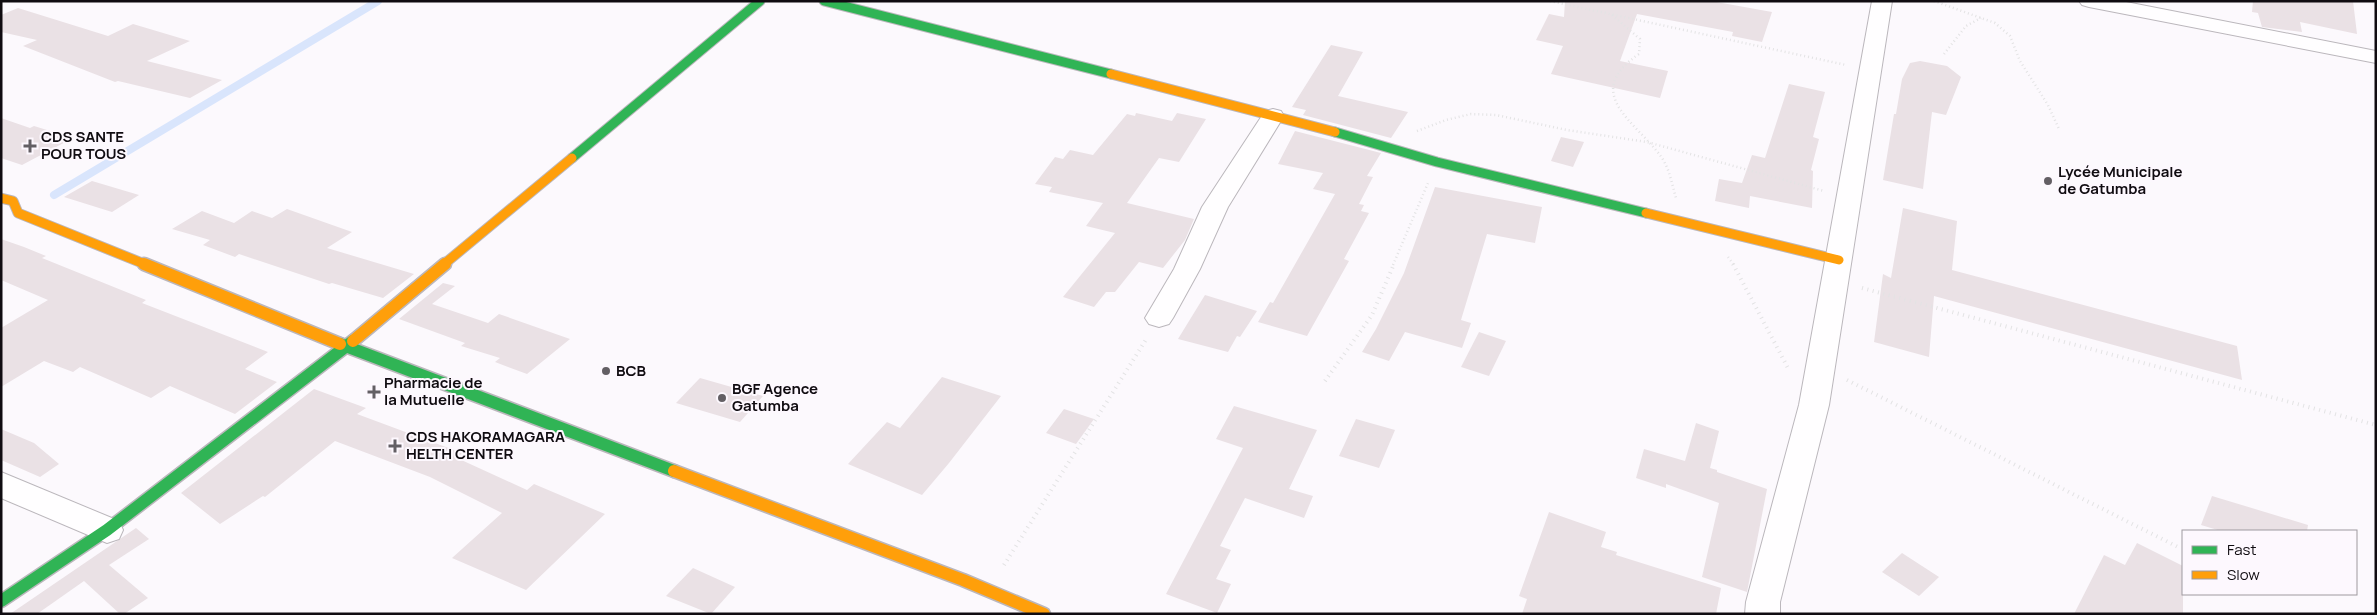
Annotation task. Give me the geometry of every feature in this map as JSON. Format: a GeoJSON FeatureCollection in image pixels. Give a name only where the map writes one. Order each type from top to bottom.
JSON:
{"type":"FeatureCollection","features":[{"type":"Feature","properties":{"kind":"street"},"geometry":{"type":"LineString","coordinates":[[1,600],[107,530],[346,347],[760,1]]}},
{"type":"Feature","properties":{"kind":"street"},"geometry":{"type":"LineString","coordinates":[[824,1],[1385,145],[1437,162],[1705,226],[1836,270]]}},
{"type":"Feature","properties":{"kind":"street"},"geometry":{"type":"LineString","coordinates":[[1762,614],[1814,405],[1882,1]]}},
{"type":"Feature","properties":{"kind":"street"},"geometry":{"type":"LineString","coordinates":[[2089,1],[2376,57]]}},
{"type":"Feature","properties":{"kind":"street"},"geometry":{"type":"LineString","coordinates":[[1159,318],[1187,269],[1215,207],[1273,116]]}},
{"type":"Feature","properties":{"kind":"street"},"geometry":{"type":"LineString","coordinates":[[2,199],[14,201],[18,214],[346,347],[962,580],[1044,614]]}},
{"type":"Feature","properties":{"kind":"street"},"geometry":{"type":"LineString","coordinates":[[1,484],[107,530]]}},
{"type":"Feature","properties":{"kind":"path"},"geometry":{"type":"LineString","coordinates":[[1550,1],[1869,70]]}},
{"type":"Feature","properties":{"kind":"path"},"geometry":{"type":"LineString","coordinates":[[1934,1],[1994,22],[2010,36],[2020,61],[2044,97],[2059,129]]}},
{"type":"Feature","properties":{"kind":"path"},"geometry":{"type":"LineString","coordinates":[[1612,14],[1640,39],[1639,54],[1621,68],[1612,87],[1613,100],[1662,158],[1676,198],[1705,226],[1735,267],[1774,348],[1814,405]]}},
{"type":"Feature","properties":{"kind":"path"},"geometry":{"type":"LineString","coordinates":[[1944,54],[1966,26],[1981,18]]}},
{"type":"Feature","properties":{"kind":"path"},"geometry":{"type":"LineString","coordinates":[[1385,145],[1446,120],[1471,114],[1496,115],[1567,130],[1647,142],[1849,197]]}},
{"type":"Feature","properties":{"kind":"path"},"geometry":{"type":"LineString","coordinates":[[1325,381],[1372,315],[1437,162]]}},
{"type":"Feature","properties":{"kind":"path"},"geometry":{"type":"LineString","coordinates":[[1836,270],[2376,424]]}},
{"type":"Feature","properties":{"kind":"path"},"geometry":{"type":"LineString","coordinates":[[962,580],[1006,565],[1159,318]]}},
{"type":"Feature","properties":{"kind":"path"},"geometry":{"type":"LineString","coordinates":[[1820,366],[2178,547]]}},
{"type":"Feature","properties":{"kind":"building"},"geometry":{"type":"Polygon","coordinates":[[[1565,1],[1711,1],[1772,12],[1762,42],[1732,36],[1733,32],[1637,14],[1620,61],[1668,71],[1660,98],[1551,74],[1563,46],[1536,40],[1549,14],[1564,17],[1565,1]]]}},
{"type":"Feature","properties":{"kind":"building"},"geometry":{"type":"Polygon","coordinates":[[[2253,1],[2353,1],[2357,34],[2300,22],[2302,32],[2262,27],[2258,13],[2252,12],[2253,1]]]}},
{"type":"Feature","properties":{"kind":"building"},"geometry":{"type":"Polygon","coordinates":[[[18,8],[108,36],[133,24],[190,41],[147,61],[222,80],[190,98],[118,81],[115,82],[23,46],[37,40],[1,32],[1,15],[18,8]]]}},
{"type":"Feature","properties":{"kind":"building"},"geometry":{"type":"Polygon","coordinates":[[[1331,45],[1363,52],[1338,96],[1408,112],[1391,138],[1303,115],[1306,110],[1292,107],[1331,45]]]}},
{"type":"Feature","properties":{"kind":"building"},"geometry":{"type":"Polygon","coordinates":[[[1920,61],[1947,66],[1961,77],[1946,115],[1932,112],[1923,189],[1883,180],[1902,79],[1910,63],[1920,61]]]}},
{"type":"Feature","properties":{"kind":"building"},"geometry":{"type":"Polygon","coordinates":[[[1789,84],[1825,92],[1813,137],[1819,139],[1811,170],[1813,171],[1812,208],[1750,196],[1749,208],[1715,201],[1719,179],[1742,183],[1752,155],[1765,158],[1789,84]]]}},
{"type":"Feature","properties":{"kind":"building"},"geometry":{"type":"Polygon","coordinates":[[[1136,113],[1172,121],[1177,113],[1206,119],[1179,162],[1159,158],[1127,203],[1194,219],[1185,240],[1163,268],[1139,262],[1115,292],[1106,292],[1094,307],[1063,297],[1115,233],[1086,226],[1103,203],[1049,192],[1052,187],[1035,184],[1055,157],[1063,159],[1070,150],[1093,155],[1127,114],[1135,116],[1136,113]]]}},
{"type":"Feature","properties":{"kind":"building","name":"CDS SANTE POUR TOUS"},"geometry":{"type":"Polygon","coordinates":[[[1,118],[30,128],[34,126],[73,138],[22,165],[1,158],[1,118]]]}},
{"type":"Feature","properties":{"kind":"building"},"geometry":{"type":"Polygon","coordinates":[[[1295,131],[1381,153],[1367,176],[1373,177],[1359,204],[1364,205],[1361,211],[1369,213],[1344,259],[1349,261],[1307,336],[1258,322],[1270,302],[1273,303],[1335,194],[1313,189],[1323,173],[1278,164],[1295,131]]]}},
{"type":"Feature","properties":{"kind":"building"},"geometry":{"type":"Polygon","coordinates":[[[1561,137],[1584,142],[1573,167],[1551,161],[1561,137]]]}},
{"type":"Feature","properties":{"kind":"building"},"geometry":{"type":"Polygon","coordinates":[[[92,181],[139,195],[112,212],[64,197],[92,181]]]}},
{"type":"Feature","properties":{"kind":"building"},"geometry":{"type":"Polygon","coordinates":[[[1435,187],[1542,207],[1535,243],[1487,234],[1461,320],[1471,323],[1462,348],[1405,332],[1389,361],[1362,352],[1376,329],[1404,273],[1435,187]]]}},
{"type":"Feature","properties":{"kind":"building"},"geometry":{"type":"Polygon","coordinates":[[[1903,208],[1957,221],[1952,270],[2237,346],[2242,380],[1934,296],[1929,357],[1874,342],[1883,274],[1891,278],[1903,208]]]}},
{"type":"Feature","properties":{"kind":"building"},"geometry":{"type":"Polygon","coordinates":[[[287,209],[352,232],[327,248],[414,274],[383,298],[332,283],[329,284],[239,254],[235,257],[203,245],[210,240],[172,229],[202,211],[234,223],[252,211],[272,218],[287,209]]]}},
{"type":"Feature","properties":{"kind":"building"},"geometry":{"type":"Polygon","coordinates":[[[1,239],[46,256],[42,258],[146,300],[142,303],[268,352],[245,369],[277,382],[235,414],[170,386],[151,398],[80,367],[73,372],[44,361],[1,387],[1,328],[48,300],[1,280],[1,239]]]}},
{"type":"Feature","properties":{"kind":"building"},"geometry":{"type":"Polygon","coordinates":[[[443,283],[455,286],[432,304],[488,323],[499,314],[570,339],[527,374],[495,362],[500,358],[461,346],[465,343],[399,319],[443,283]]]}},
{"type":"Feature","properties":{"kind":"building"},"geometry":{"type":"Polygon","coordinates":[[[1205,295],[1257,311],[1240,337],[1237,336],[1228,352],[1178,339],[1205,295]]]}},
{"type":"Feature","properties":{"kind":"building"},"geometry":{"type":"Polygon","coordinates":[[[1479,332],[1506,341],[1489,376],[1461,367],[1479,332]]]}},
{"type":"Feature","properties":{"kind":"building"},"geometry":{"type":"Polygon","coordinates":[[[942,377],[1001,396],[922,495],[848,464],[887,422],[900,428],[942,377]]]}},
{"type":"Feature","properties":{"kind":"building"},"geometry":{"type":"Polygon","coordinates":[[[700,378],[763,396],[740,422],[676,403],[700,378]]]}},
{"type":"Feature","properties":{"kind":"building"},"geometry":{"type":"Polygon","coordinates":[[[314,389],[366,408],[357,414],[462,453],[457,458],[527,490],[534,484],[605,514],[526,590],[452,558],[502,513],[430,477],[335,441],[265,497],[263,496],[220,524],[181,493],[314,389]]]}},
{"type":"Feature","properties":{"kind":"building"},"geometry":{"type":"Polygon","coordinates":[[[1234,406],[1317,430],[1289,489],[1313,496],[1304,518],[1245,498],[1220,546],[1231,550],[1216,579],[1231,584],[1217,613],[1166,594],[1243,448],[1216,439],[1234,406]]]}},
{"type":"Feature","properties":{"kind":"building"},"geometry":{"type":"Polygon","coordinates":[[[1064,409],[1094,419],[1076,444],[1046,433],[1064,409]]]}},
{"type":"Feature","properties":{"kind":"building"},"geometry":{"type":"Polygon","coordinates":[[[1356,419],[1395,430],[1379,468],[1339,456],[1356,419]]]}},
{"type":"Feature","properties":{"kind":"building"},"geometry":{"type":"Polygon","coordinates":[[[1696,423],[1719,431],[1710,468],[1767,489],[1747,592],[1702,577],[1719,503],[1666,484],[1666,488],[1636,478],[1644,449],[1685,461],[1696,423]]]}},
{"type":"Feature","properties":{"kind":"building"},"geometry":{"type":"Polygon","coordinates":[[[1,429],[34,443],[59,464],[40,477],[1,460],[1,429]]]}},
{"type":"Feature","properties":{"kind":"building"},"geometry":{"type":"Polygon","coordinates":[[[2212,496],[2308,525],[2307,530],[2218,530],[2201,525],[2212,496]]]}},
{"type":"Feature","properties":{"kind":"building"},"geometry":{"type":"Polygon","coordinates":[[[1549,512],[1606,532],[1601,547],[1617,552],[1616,555],[1721,588],[1716,614],[1522,614],[1527,599],[1519,596],[1549,512]]]}},
{"type":"Feature","properties":{"kind":"building"},"geometry":{"type":"Polygon","coordinates":[[[136,528],[149,539],[109,565],[148,598],[124,614],[120,614],[84,581],[37,614],[10,614],[136,528]]]}},
{"type":"Feature","properties":{"kind":"building"},"geometry":{"type":"Polygon","coordinates":[[[2137,543],[2182,566],[2183,614],[2074,614],[2104,555],[2125,565],[2137,543]]]}},
{"type":"Feature","properties":{"kind":"building"},"geometry":{"type":"Polygon","coordinates":[[[1902,553],[1939,577],[1919,596],[1882,572],[1902,553]]]}},
{"type":"Feature","properties":{"kind":"building"},"geometry":{"type":"Polygon","coordinates":[[[693,568],[735,587],[711,614],[666,596],[693,568]]]}},
{"type":"Feature","properties":{"kind":"waterway"},"geometry":{"type":"LineString","coordinates":[[54,195],[378,1]]}},
{"type":"Feature","properties":{"kind":"traffic: fast"},"geometry":{"type":"LineString","coordinates":[[572,158],[760,1]]}},
{"type":"Feature","properties":{"kind":"traffic: fast"},"geometry":{"type":"LineString","coordinates":[[824,1],[1111,74]]}},
{"type":"Feature","properties":{"kind":"traffic: fast"},"geometry":{"type":"LineString","coordinates":[[1335,132],[1437,162],[1646,213]]}},
{"type":"Feature","properties":{"kind":"traffic: fast"},"geometry":{"type":"LineString","coordinates":[[1,601],[107,530],[353,341]]}},
{"type":"Feature","properties":{"kind":"traffic: fast"},"geometry":{"type":"LineString","coordinates":[[340,344],[674,471]]}},
{"type":"Feature","properties":{"kind":"traffic: slow"},"geometry":{"type":"LineString","coordinates":[[1111,74],[1335,132]]}},
{"type":"Feature","properties":{"kind":"traffic: slow"},"geometry":{"type":"LineString","coordinates":[[353,341],[572,158]]}},
{"type":"Feature","properties":{"kind":"traffic: slow"},"geometry":{"type":"LineString","coordinates":[[1,198],[13,201],[18,213],[340,344]]}},
{"type":"Feature","properties":{"kind":"traffic: slow"},"geometry":{"type":"LineString","coordinates":[[1646,213],[1839,260]]}},
{"type":"Feature","properties":{"kind":"traffic: slow"},"geometry":{"type":"LineString","coordinates":[[674,471],[963,580],[1044,614]]}},
{"type":"Feature","properties":{"kind":"place","name":"CDS SANTE POUR TOUS"},"geometry":{"type":"Point","coordinates":[30,146]}},
{"type":"Feature","properties":{"kind":"place","name":"Lycée Municipale de Gatumba"},"geometry":{"type":"Point","coordinates":[2048,181]}},
{"type":"Feature","properties":{"kind":"place","name":"BCB"},"geometry":{"type":"Point","coordinates":[606,371]}},
{"type":"Feature","properties":{"kind":"place","name":"Pharmacie de la Mutuelle"},"geometry":{"type":"Point","coordinates":[374,392]}},
{"type":"Feature","properties":{"kind":"place","name":"BGF Agence Gatumba"},"geometry":{"type":"Point","coordinates":[722,398]}},
{"type":"Feature","properties":{"kind":"place","name":"CDS HAKORAMAGARA HELTH CENTER"},"geometry":{"type":"Point","coordinates":[395,446]}}]}
